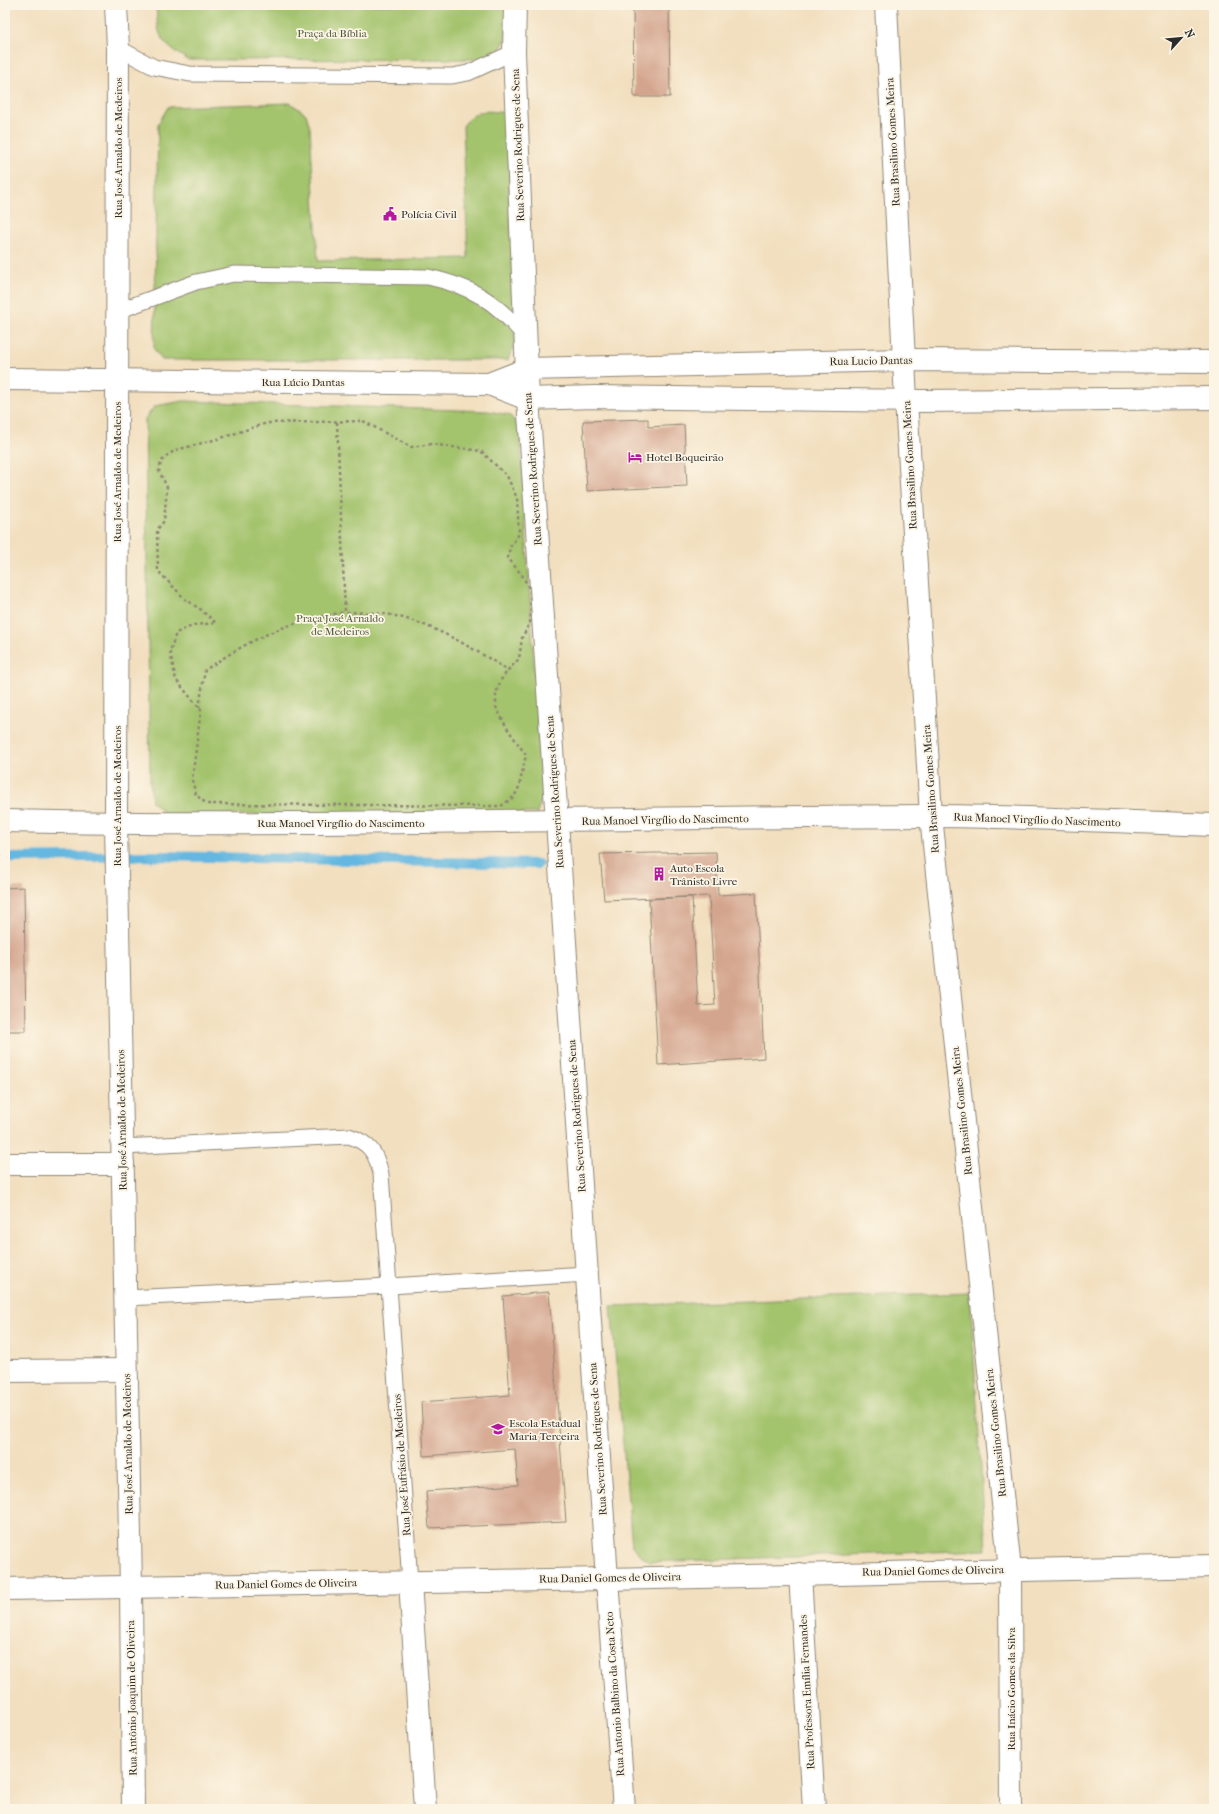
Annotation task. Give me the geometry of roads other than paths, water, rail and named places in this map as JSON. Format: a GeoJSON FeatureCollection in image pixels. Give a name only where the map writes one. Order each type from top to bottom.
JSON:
{"type":"FeatureCollection","features":[{"type":"Feature","properties":{"kind":"street","name":"Rua José Arnaldo de Medeiros"},"geometry":{"type":"LineString","coordinates":[[116,5],[118,48],[116,824],[131,1587]]}},
{"type":"Feature","properties":{"kind":"street","name":"Rua Severino Rodrigues de Sena"},"geometry":{"type":"LineString","coordinates":[[514,5],[514,52],[528,399],[607,1579]]}},
{"type":"Feature","properties":{"kind":"street","name":"Rua Brasilino Gomes Meira"},"geometry":{"type":"LineString","coordinates":[[886,5],[906,400],[931,816],[1010,1570]]}},
{"type":"Feature","properties":{"kind":"street","name":"Rua Lucio Dantas"},"geometry":{"type":"LineString","coordinates":[[527,369],[904,360],[1214,362]]}},
{"type":"Feature","properties":{"kind":"street","name":"Rua Lúcio Dantas"},"geometry":{"type":"LineString","coordinates":[[489,384],[527,369]]}},
{"type":"Feature","properties":{"kind":"street","name":"Rua Lúcio Dantas"},"geometry":{"type":"LineString","coordinates":[[5,379],[489,384],[528,399]]}},
{"type":"Feature","properties":{"kind":"street"},"geometry":{"type":"LineString","coordinates":[[528,399],[594,397],[906,400],[1214,398]]}},
{"type":"Feature","properties":{"kind":"street","name":"Rua Manoel Virgílio do Nascimento"},"geometry":{"type":"LineString","coordinates":[[5,822],[116,824],[557,821],[931,816],[1214,825]]}},
{"type":"Feature","properties":{"kind":"street"},"geometry":{"type":"LineString","coordinates":[[5,1164],[122,1156]]}},
{"type":"Feature","properties":{"kind":"street"},"geometry":{"type":"LineString","coordinates":[[5,1371],[126,1370]]}},
{"type":"Feature","properties":{"kind":"street","name":"Rua Daniel Gomes de Oliveira"},"geometry":{"type":"LineString","coordinates":[[5,1589],[607,1579],[1214,1566]]}},
{"type":"Feature","properties":{"kind":"street","name":"Rua Inácio Gomes da Silva"},"geometry":{"type":"LineString","coordinates":[[1010,1570],[1011,1809]]}},
{"type":"Feature","properties":{"kind":"street","name":"Rua Professora Emília Fernandes"},"geometry":{"type":"LineString","coordinates":[[800,1574],[814,1809]]}},
{"type":"Feature","properties":{"kind":"street","name":"Rua Antonio Balbino da Costa Neto"},"geometry":{"type":"LineString","coordinates":[[607,1579],[624,1809]]}},
{"type":"Feature","properties":{"kind":"street","name":"Rua José Eufrásio de Medeiros"},"geometry":{"type":"LineString","coordinates":[[410,1582],[425,1809]]}},
{"type":"Feature","properties":{"kind":"street","name":"Rua Antônio Joaquim de Oliveira"},"geometry":{"type":"LineString","coordinates":[[131,1587],[133,1809]]}},
{"type":"Feature","properties":{"kind":"lane"},"geometry":{"type":"LineString","coordinates":[[118,48],[154,67],[190,74],[452,76],[468,73],[514,52]]}},
{"type":"Feature","properties":{"kind":"lane"},"geometry":{"type":"LineString","coordinates":[[118,311],[196,282],[234,274],[428,277],[450,282],[474,292],[492,302],[509,317],[526,338]]}},
{"type":"Feature","properties":{"kind":"lane","name":"Rua José Eufrásio de Medeiros"},"geometry":{"type":"LineString","coordinates":[[122,1156],[349,1136],[360,1140],[370,1148],[378,1159],[381,1174],[390,1286],[410,1582]]}},
{"type":"Feature","properties":{"kind":"lane"},"geometry":{"type":"LineString","coordinates":[[125,1298],[390,1286],[587,1274]]}},
{"type":"Feature","properties":{"kind":"waterway"},"geometry":{"type":"LineString","coordinates":[[5,858],[160,856],[538,864]]}},
{"type":"Feature","properties":{"kind":"place","name":"Polícia Civil"},"geometry":{"type":"Point","coordinates":[390,214]}},
{"type":"Feature","properties":{"kind":"place","name":"Hotel Boqueirão"},"geometry":{"type":"Point","coordinates":[635,457]}},
{"type":"Feature","properties":{"kind":"place","name":"Auto Escola Trânisto Livre"},"geometry":{"type":"Point","coordinates":[659,874]}},
{"type":"Feature","properties":{"kind":"place","name":"Escola Estadual Maria Terceira"},"geometry":{"type":"Point","coordinates":[498,1429]}},
{"type":"Feature","properties":{"kind":"park label","name":"Praça da Bíblia"},"geometry":{"type":"Point","coordinates":[332,33]}},
{"type":"Feature","properties":{"kind":"park label","name":"Praça José Arnaldo de Medeiros"},"geometry":{"type":"Point","coordinates":[340,624]}}]}
